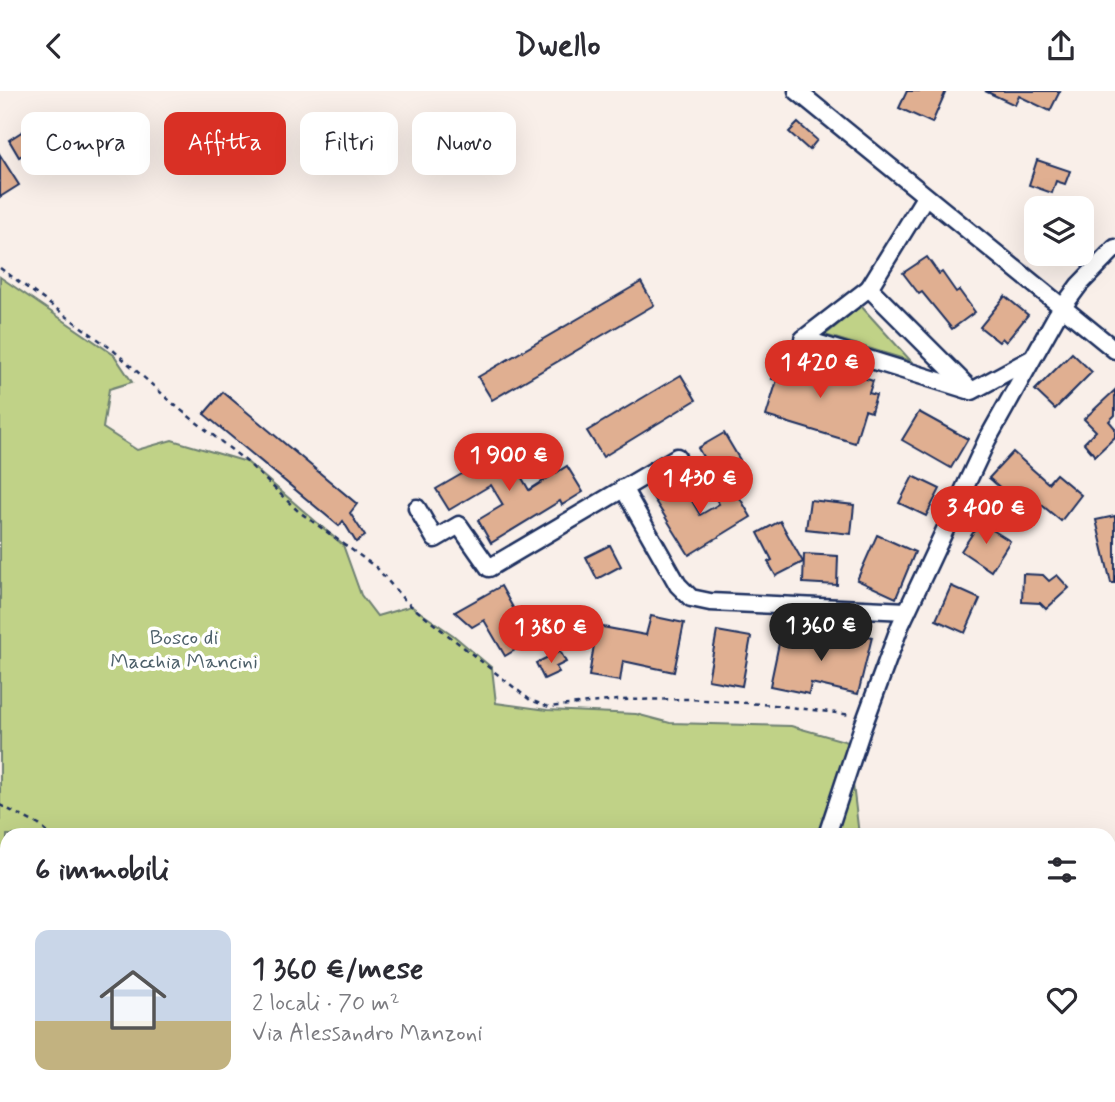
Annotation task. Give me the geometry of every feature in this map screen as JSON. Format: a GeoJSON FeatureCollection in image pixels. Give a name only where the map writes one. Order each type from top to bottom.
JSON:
{"type":"FeatureCollection","features":[{"type":"Feature","properties":{"kind":"street"},"geometry":{"type":"LineString","coordinates":[[797,91],[1115,350]]}},
{"type":"Feature","properties":{"kind":"street"},"geometry":{"type":"LineString","coordinates":[[925,197],[869,288],[803,338],[972,391],[1032,358]]}},
{"type":"Feature","properties":{"kind":"street"},"geometry":{"type":"LineString","coordinates":[[829,828],[866,716],[907,611],[987,440],[1063,306],[1079,285],[1115,248]]}},
{"type":"Feature","properties":{"kind":"street"},"geometry":{"type":"LineString","coordinates":[[869,288],[972,391]]}},
{"type":"Feature","properties":{"kind":"street"},"geometry":{"type":"LineString","coordinates":[[417,508],[435,538],[459,525],[489,568],[677,457]]}},
{"type":"Feature","properties":{"kind":"street"},"geometry":{"type":"LineString","coordinates":[[623,488],[678,585],[691,598],[710,602],[907,611]]}},
{"type":"Feature","properties":{"kind":"path"},"geometry":{"type":"LineString","coordinates":[[0,268],[113,349],[177,407],[247,462],[298,511],[377,568],[405,601],[530,700],[549,707],[618,700],[691,699],[866,716]]}},
{"type":"Feature","properties":{"kind":"path"},"geometry":{"type":"LineString","coordinates":[[0,805],[42,828]]}},
{"type":"Feature","properties":{"kind":"green space","name":"Bosco di Macchia Mancini"},"geometry":{"type":"Polygon","coordinates":[[[0,277],[114,355],[132,382],[109,389],[103,428],[137,450],[172,440],[247,462],[343,545],[361,595],[377,616],[411,606],[453,635],[492,668],[496,703],[547,710],[636,714],[670,723],[791,726],[848,742],[858,828],[0,828],[0,277]]]}},
{"type":"Feature","properties":{"kind":"green space"},"geometry":{"type":"Polygon","coordinates":[[[861,306],[911,361],[825,335],[861,306]]]}},
{"type":"Feature","properties":{"kind":"building"},"geometry":{"type":"Polygon","coordinates":[[[907,91],[946,91],[932,123],[899,108],[907,91]]]}},
{"type":"Feature","properties":{"kind":"building"},"geometry":{"type":"Polygon","coordinates":[[[985,91],[1060,91],[1050,111],[1019,96],[1015,105],[985,91]]]}},
{"type":"Feature","properties":{"kind":"building"},"geometry":{"type":"Polygon","coordinates":[[[798,123],[817,140],[809,150],[789,132],[798,123]]]}},
{"type":"Feature","properties":{"kind":"building"},"geometry":{"type":"Polygon","coordinates":[[[21,132],[21,156],[19,157],[9,140],[21,132]]]}},
{"type":"Feature","properties":{"kind":"building"},"geometry":{"type":"Polygon","coordinates":[[[0,155],[19,185],[0,197],[0,155]]]}},
{"type":"Feature","properties":{"kind":"building"},"geometry":{"type":"Polygon","coordinates":[[[1037,160],[1070,171],[1065,184],[1056,181],[1052,193],[1029,185],[1037,160]]]}},
{"type":"Feature","properties":{"kind":"building"},"geometry":{"type":"Polygon","coordinates":[[[927,257],[956,292],[959,290],[975,312],[952,329],[903,273],[927,257]]]}},
{"type":"Feature","properties":{"kind":"building"},"geometry":{"type":"Polygon","coordinates":[[[641,282],[654,305],[492,400],[478,377],[641,282]]]}},
{"type":"Feature","properties":{"kind":"building"},"geometry":{"type":"Polygon","coordinates":[[[1005,296],[1028,315],[1006,342],[1002,338],[999,342],[980,327],[1005,296]]]}},
{"type":"Feature","properties":{"kind":"building"},"geometry":{"type":"Polygon","coordinates":[[[1072,353],[1092,372],[1055,409],[1035,390],[1072,353]]]}},
{"type":"Feature","properties":{"kind":"building"},"geometry":{"type":"Polygon","coordinates":[[[786,354],[807,360],[805,368],[849,381],[851,374],[873,381],[869,393],[876,395],[871,412],[865,410],[855,443],[766,416],[777,380],[772,379],[776,365],[782,367],[786,354]]]}},
{"type":"Feature","properties":{"kind":"building"},"geometry":{"type":"Polygon","coordinates":[[[681,375],[696,400],[603,457],[587,431],[681,375]]]}},
{"type":"Feature","properties":{"kind":"building"},"geometry":{"type":"Polygon","coordinates":[[[1115,390],[1115,415],[1109,421],[1115,428],[1115,437],[1095,456],[1084,443],[1096,431],[1084,419],[1115,390]]]}},
{"type":"Feature","properties":{"kind":"building"},"geometry":{"type":"Polygon","coordinates":[[[223,392],[357,504],[350,513],[365,536],[356,542],[343,521],[339,526],[204,414],[223,392]]]}},
{"type":"Feature","properties":{"kind":"building"},"geometry":{"type":"Polygon","coordinates":[[[919,412],[968,439],[951,468],[902,440],[919,412]]]}},
{"type":"Feature","properties":{"kind":"building"},"geometry":{"type":"Polygon","coordinates":[[[724,433],[740,460],[713,475],[698,448],[724,433]]]}},
{"type":"Feature","properties":{"kind":"building"},"geometry":{"type":"Polygon","coordinates":[[[505,449],[529,490],[567,466],[583,492],[562,505],[560,501],[491,543],[478,520],[503,505],[491,485],[449,510],[436,489],[505,449]]]}},
{"type":"Feature","properties":{"kind":"building"},"geometry":{"type":"Polygon","coordinates":[[[1013,452],[1048,483],[1056,474],[1081,495],[1061,521],[1020,487],[1011,497],[989,478],[1013,452]]]}},
{"type":"Feature","properties":{"kind":"building"},"geometry":{"type":"Polygon","coordinates":[[[913,476],[940,489],[926,516],[899,503],[913,476]]]}},
{"type":"Feature","properties":{"kind":"building"},"geometry":{"type":"Polygon","coordinates":[[[680,480],[700,515],[719,504],[716,499],[734,488],[751,517],[689,555],[652,496],[680,480]]]}},
{"type":"Feature","properties":{"kind":"building"},"geometry":{"type":"Polygon","coordinates":[[[810,500],[854,505],[851,534],[806,529],[810,500]]]}},
{"type":"Feature","properties":{"kind":"building"},"geometry":{"type":"Polygon","coordinates":[[[1115,516],[1115,583],[1111,583],[1096,520],[1115,516]]]}},
{"type":"Feature","properties":{"kind":"building"},"geometry":{"type":"Polygon","coordinates":[[[780,521],[803,562],[776,576],[768,562],[772,560],[758,533],[780,521]]]}},
{"type":"Feature","properties":{"kind":"building"},"geometry":{"type":"Polygon","coordinates":[[[980,522],[1010,541],[991,571],[961,551],[980,522]]]}},
{"type":"Feature","properties":{"kind":"building"},"geometry":{"type":"Polygon","coordinates":[[[877,535],[915,552],[896,598],[857,580],[877,535]]]}},
{"type":"Feature","properties":{"kind":"building"},"geometry":{"type":"Polygon","coordinates":[[[610,545],[621,566],[597,579],[586,557],[610,545]]]}},
{"type":"Feature","properties":{"kind":"building"},"geometry":{"type":"Polygon","coordinates":[[[804,554],[838,556],[837,585],[803,583],[804,554]]]}},
{"type":"Feature","properties":{"kind":"building"},"geometry":{"type":"Polygon","coordinates":[[[1023,574],[1043,575],[1049,581],[1057,575],[1069,588],[1046,609],[1040,603],[1022,602],[1023,574]]]}},
{"type":"Feature","properties":{"kind":"building"},"geometry":{"type":"Polygon","coordinates":[[[501,586],[517,615],[522,612],[537,637],[505,656],[484,620],[472,627],[455,612],[501,586]]]}},
{"type":"Feature","properties":{"kind":"building"},"geometry":{"type":"Polygon","coordinates":[[[951,586],[980,599],[965,633],[936,620],[951,586]]]}},
{"type":"Feature","properties":{"kind":"building"},"geometry":{"type":"Polygon","coordinates":[[[651,616],[684,623],[674,672],[623,661],[620,681],[589,676],[597,626],[646,635],[651,616]]]}},
{"type":"Feature","properties":{"kind":"building"},"geometry":{"type":"Polygon","coordinates":[[[839,629],[872,637],[858,694],[811,683],[809,694],[770,686],[781,634],[835,644],[839,629]]]}},
{"type":"Feature","properties":{"kind":"building"},"geometry":{"type":"Polygon","coordinates":[[[717,631],[751,637],[742,686],[708,680],[717,631]]]}},
{"type":"Feature","properties":{"kind":"building"},"geometry":{"type":"Polygon","coordinates":[[[560,651],[566,662],[556,667],[559,672],[544,679],[536,663],[560,651]]]}}]}
